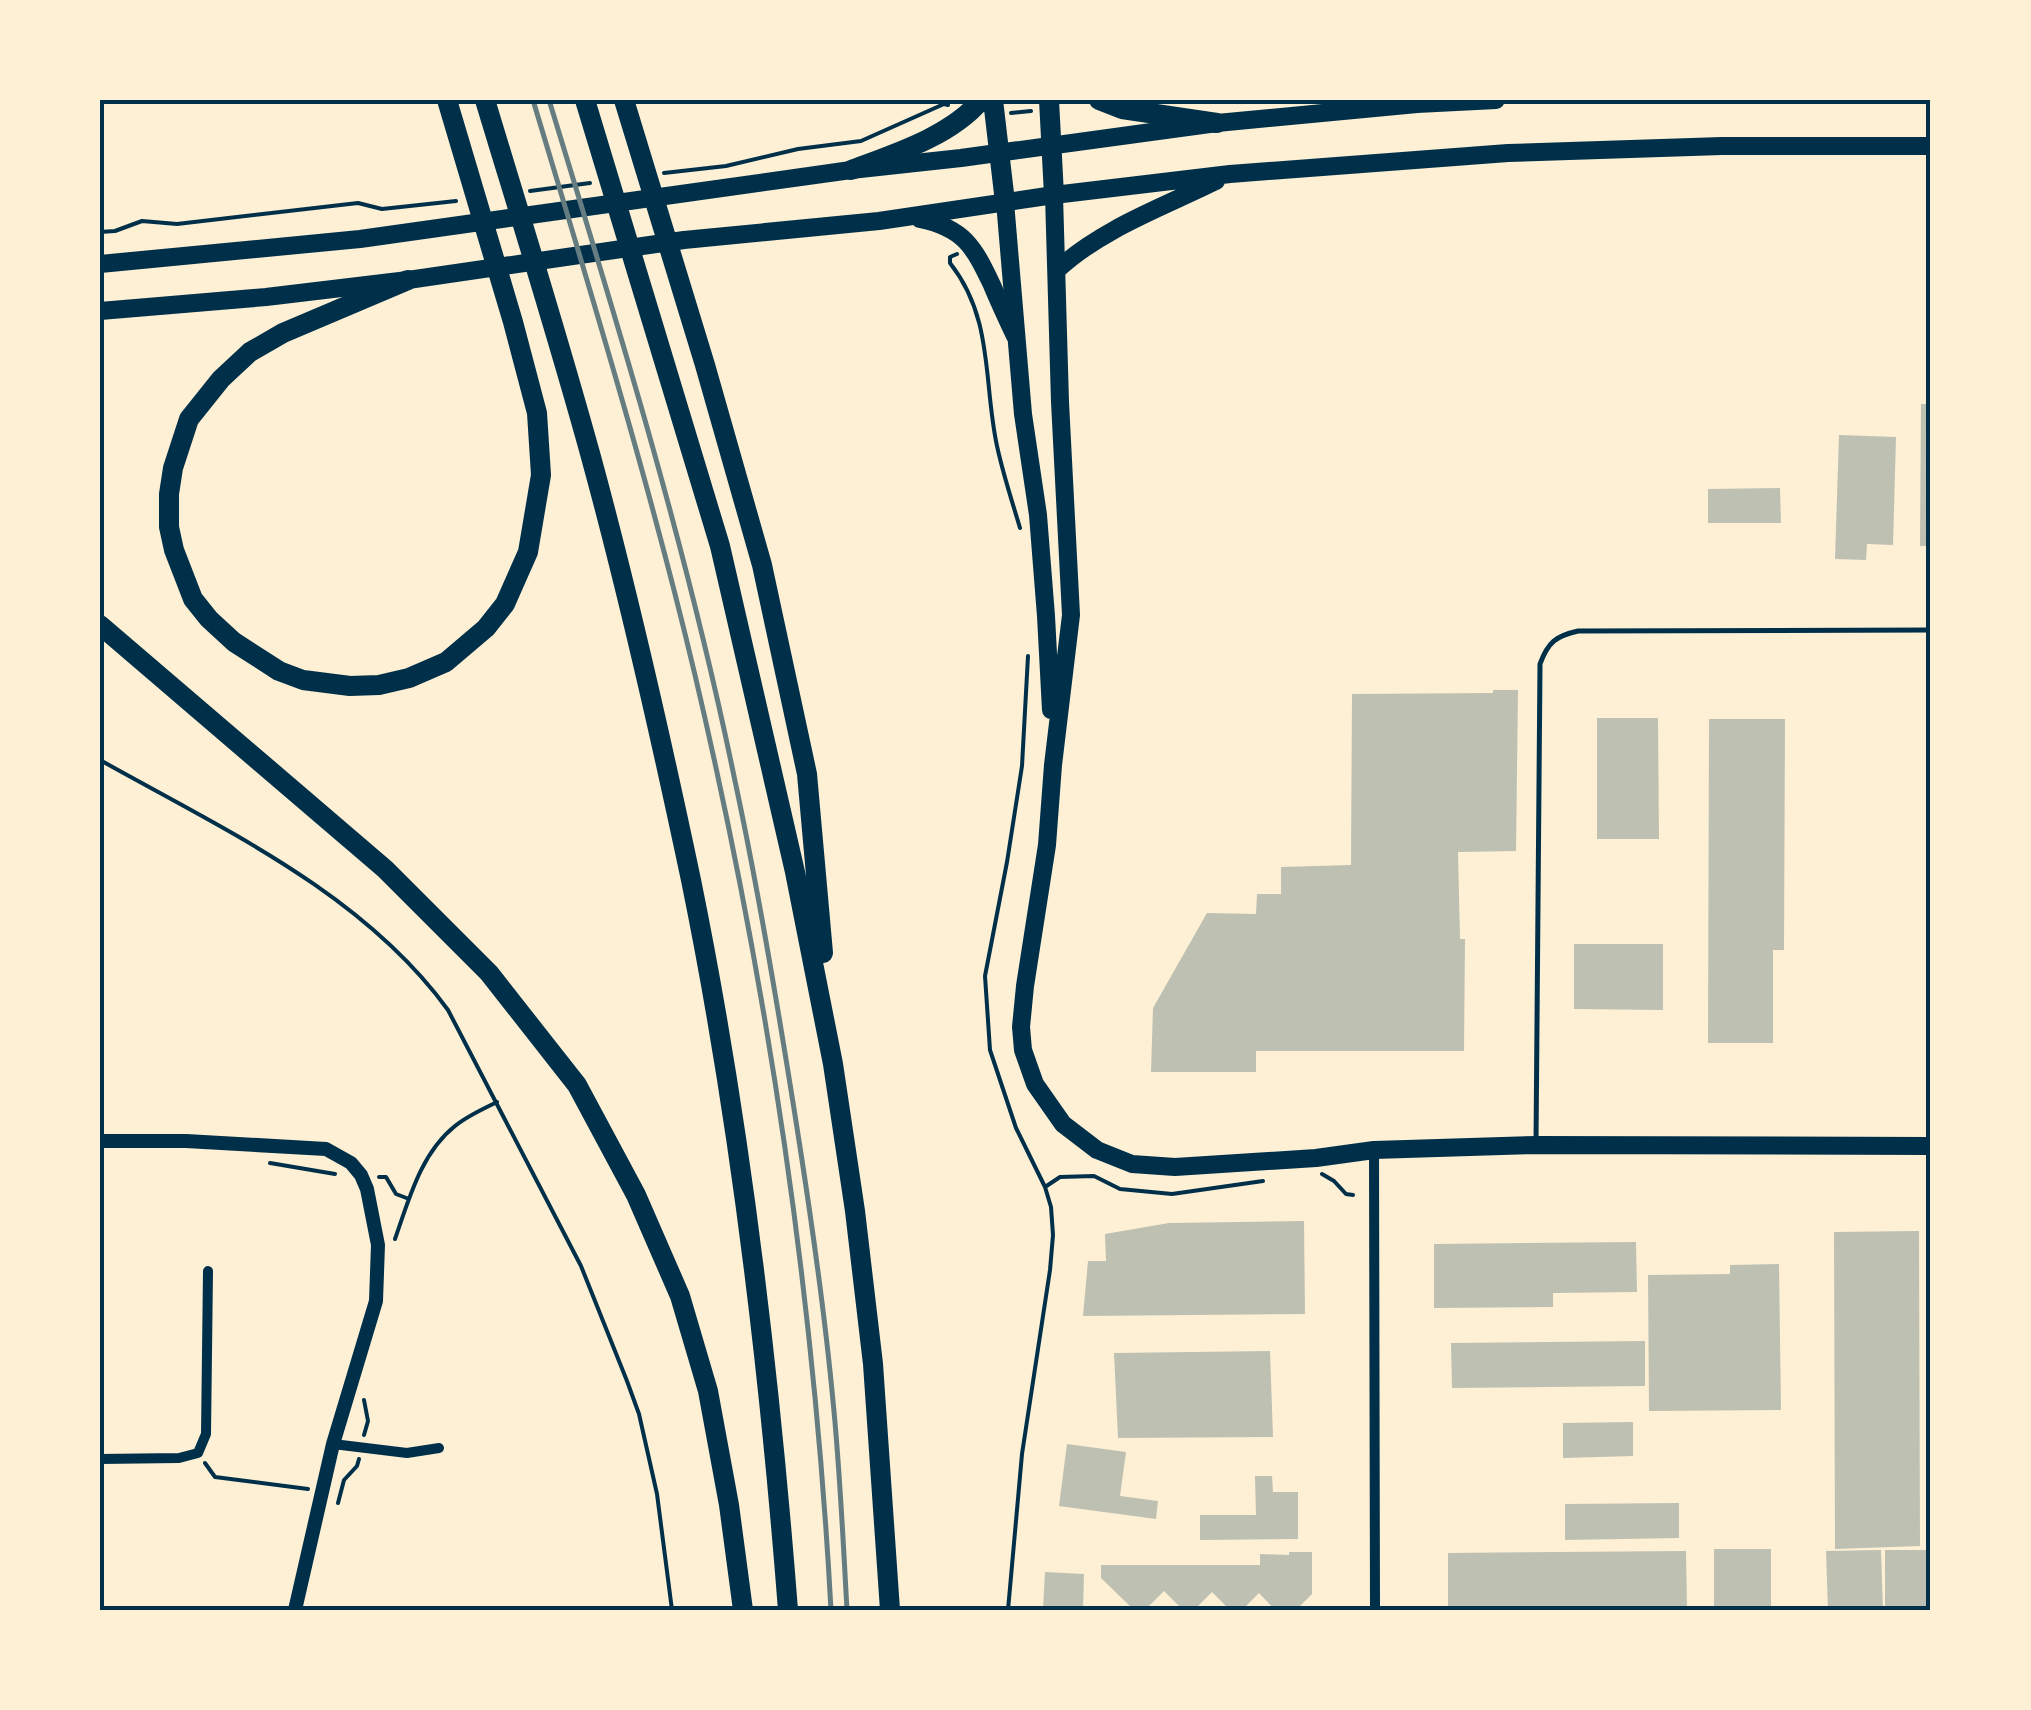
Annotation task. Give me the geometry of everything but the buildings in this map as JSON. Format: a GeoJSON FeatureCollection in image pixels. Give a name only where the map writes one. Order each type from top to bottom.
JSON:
{"type":"FeatureCollection","features":[{"type":"Feature","properties":{"kind":"highway"},"geometry":{"type":"LineString","coordinates":[[408,280],[283,332],[250,352],[222,378],[189,419],[174,468],[169,494],[170,527],[174,550],[193,599],[234,642],[279,671],[303,680],[379,685],[409,678],[446,662],[486,628],[506,604],[528,552],[541,475],[537,414],[447,100]]}},
{"type":"Feature","properties":{"kind":"highway"},"geometry":{"type":"LineString","coordinates":[[485,100],[596,474],[628,598],[691,882],[718,1026],[760,1312],[788,1610]]}},
{"type":"Feature","properties":{"kind":"highway"},"geometry":{"type":"LineString","coordinates":[[584,100],[720,546],[795,872],[855,1211],[873,1364],[890,1610]]}},
{"type":"Feature","properties":{"kind":"highway"},"geometry":{"type":"LineString","coordinates":[[624,100],[762,566],[806,774],[832,1064]]}},
{"type":"Feature","properties":{"kind":"highway"},"geometry":{"type":"LineString","coordinates":[[852,170],[914,146],[962,118],[981,100]]}},
{"type":"Feature","properties":{"kind":"highway"},"geometry":{"type":"LineString","coordinates":[[994,100],[1005,202]]}},
{"type":"Feature","properties":{"kind":"highway"},"geometry":{"type":"LineString","coordinates":[[1049,100],[1054,195]]}},
{"type":"Feature","properties":{"kind":"highway"},"geometry":{"type":"LineString","coordinates":[[1099,100],[1122,109],[1217,123]]}},
{"type":"Feature","properties":{"kind":"highway"},"geometry":{"type":"LineString","coordinates":[[100,625],[385,869],[489,973],[577,1085],[636,1195],[680,1296],[708,1391],[743,1610]]}},
{"type":"Feature","properties":{"kind":"main road"},"geometry":{"type":"LineString","coordinates":[[100,264],[360,239],[1217,123],[1496,100]]}},
{"type":"Feature","properties":{"kind":"main road"},"geometry":{"type":"LineString","coordinates":[[100,311],[408,280],[684,240],[1230,174],[1543,151],[1931,146]]}},
{"type":"Feature","properties":{"kind":"main road"},"geometry":{"type":"LineString","coordinates":[[1057,270],[1095,240],[1230,174]]}},
{"type":"Feature","properties":{"kind":"main road"},"geometry":{"type":"LineString","coordinates":[[1054,195],[1071,615],[1047,845],[1021,1027],[1034,1084],[1064,1124],[1097,1150],[1132,1164],[1176,1167],[1316,1158],[1374,1150],[1536,1145],[1931,1146]]}},
{"type":"Feature","properties":{"kind":"main road"},"geometry":{"type":"LineString","coordinates":[[1005,202],[1015,336],[1041,549],[1053,765]]}},
{"type":"Feature","properties":{"kind":"main road"},"geometry":{"type":"LineString","coordinates":[[907,216],[938,222],[973,246],[1015,336]]}},
{"type":"Feature","properties":{"kind":"street"},"geometry":{"type":"LineString","coordinates":[[100,1141],[186,1141],[326,1149],[345,1158],[364,1182],[378,1244],[376,1302],[333,1444],[295,1610]]}},
{"type":"Feature","properties":{"kind":"street"},"geometry":{"type":"LineString","coordinates":[[1374,1150],[1375,1610]]}},
{"type":"Feature","properties":{"kind":"street"},"geometry":{"type":"LineString","coordinates":[[100,1459],[179,1458],[198,1453],[206,1434],[208,1271]]}},
{"type":"Feature","properties":{"kind":"street"},"geometry":{"type":"LineString","coordinates":[[333,1444],[407,1453],[438,1448]]}},
{"type":"Feature","properties":{"kind":"lane"},"geometry":{"type":"LineString","coordinates":[[1536,1145],[1540,664],[1546,646],[1558,636],[1578,631],[1931,630]]}},
{"type":"Feature","properties":{"kind":"path"},"geometry":{"type":"LineString","coordinates":[[662,174],[861,141],[944,104],[957,110],[962,118]]}},
{"type":"Feature","properties":{"kind":"path"},"geometry":{"type":"LineString","coordinates":[[530,191],[606,181]]}},
{"type":"Feature","properties":{"kind":"path"},"geometry":{"type":"LineString","coordinates":[[100,232],[142,221],[178,224],[358,203],[382,210],[456,201]]}},
{"type":"Feature","properties":{"kind":"path"},"geometry":{"type":"LineString","coordinates":[[100,760],[264,852],[345,908],[389,944],[437,993],[456,1022],[602,1314],[632,1395],[657,1494],[672,1610]]}},
{"type":"Feature","properties":{"kind":"path"},"geometry":{"type":"LineString","coordinates":[[378,1244],[393,1244],[425,1162],[440,1140],[462,1121],[497,1102]]}},
{"type":"Feature","properties":{"kind":"path"},"geometry":{"type":"LineString","coordinates":[[266,1163],[364,1182],[386,1177],[396,1194],[409,1199]]}},
{"type":"Feature","properties":{"kind":"path"},"geometry":{"type":"LineString","coordinates":[[1320,1173],[1346,1194],[1353,1195]]}},
{"type":"Feature","properties":{"kind":"path"},"geometry":{"type":"LineString","coordinates":[[1045,1187],[1060,1177],[1094,1176],[1120,1188],[1172,1194],[1265,1181]]}},
{"type":"Feature","properties":{"kind":"path"},"geometry":{"type":"LineString","coordinates":[[335,1514],[344,1480],[357,1466],[368,1421],[364,1402],[368,1385]]}},
{"type":"Feature","properties":{"kind":"path"},"geometry":{"type":"LineString","coordinates":[[198,1453],[215,1477],[322,1491]]}},
{"type":"Feature","properties":{"kind":"railway"},"geometry":{"type":"LineString","coordinates":[[533,100],[658,530],[695,675],[744,906],[784,1140],[799,1257],[813,1374],[831,1610]]}},
{"type":"Feature","properties":{"kind":"railway"},"geometry":{"type":"LineString","coordinates":[[549,100],[674,524],[744,826],[778,1009],[818,1274],[835,1427],[847,1610]]}}]}
